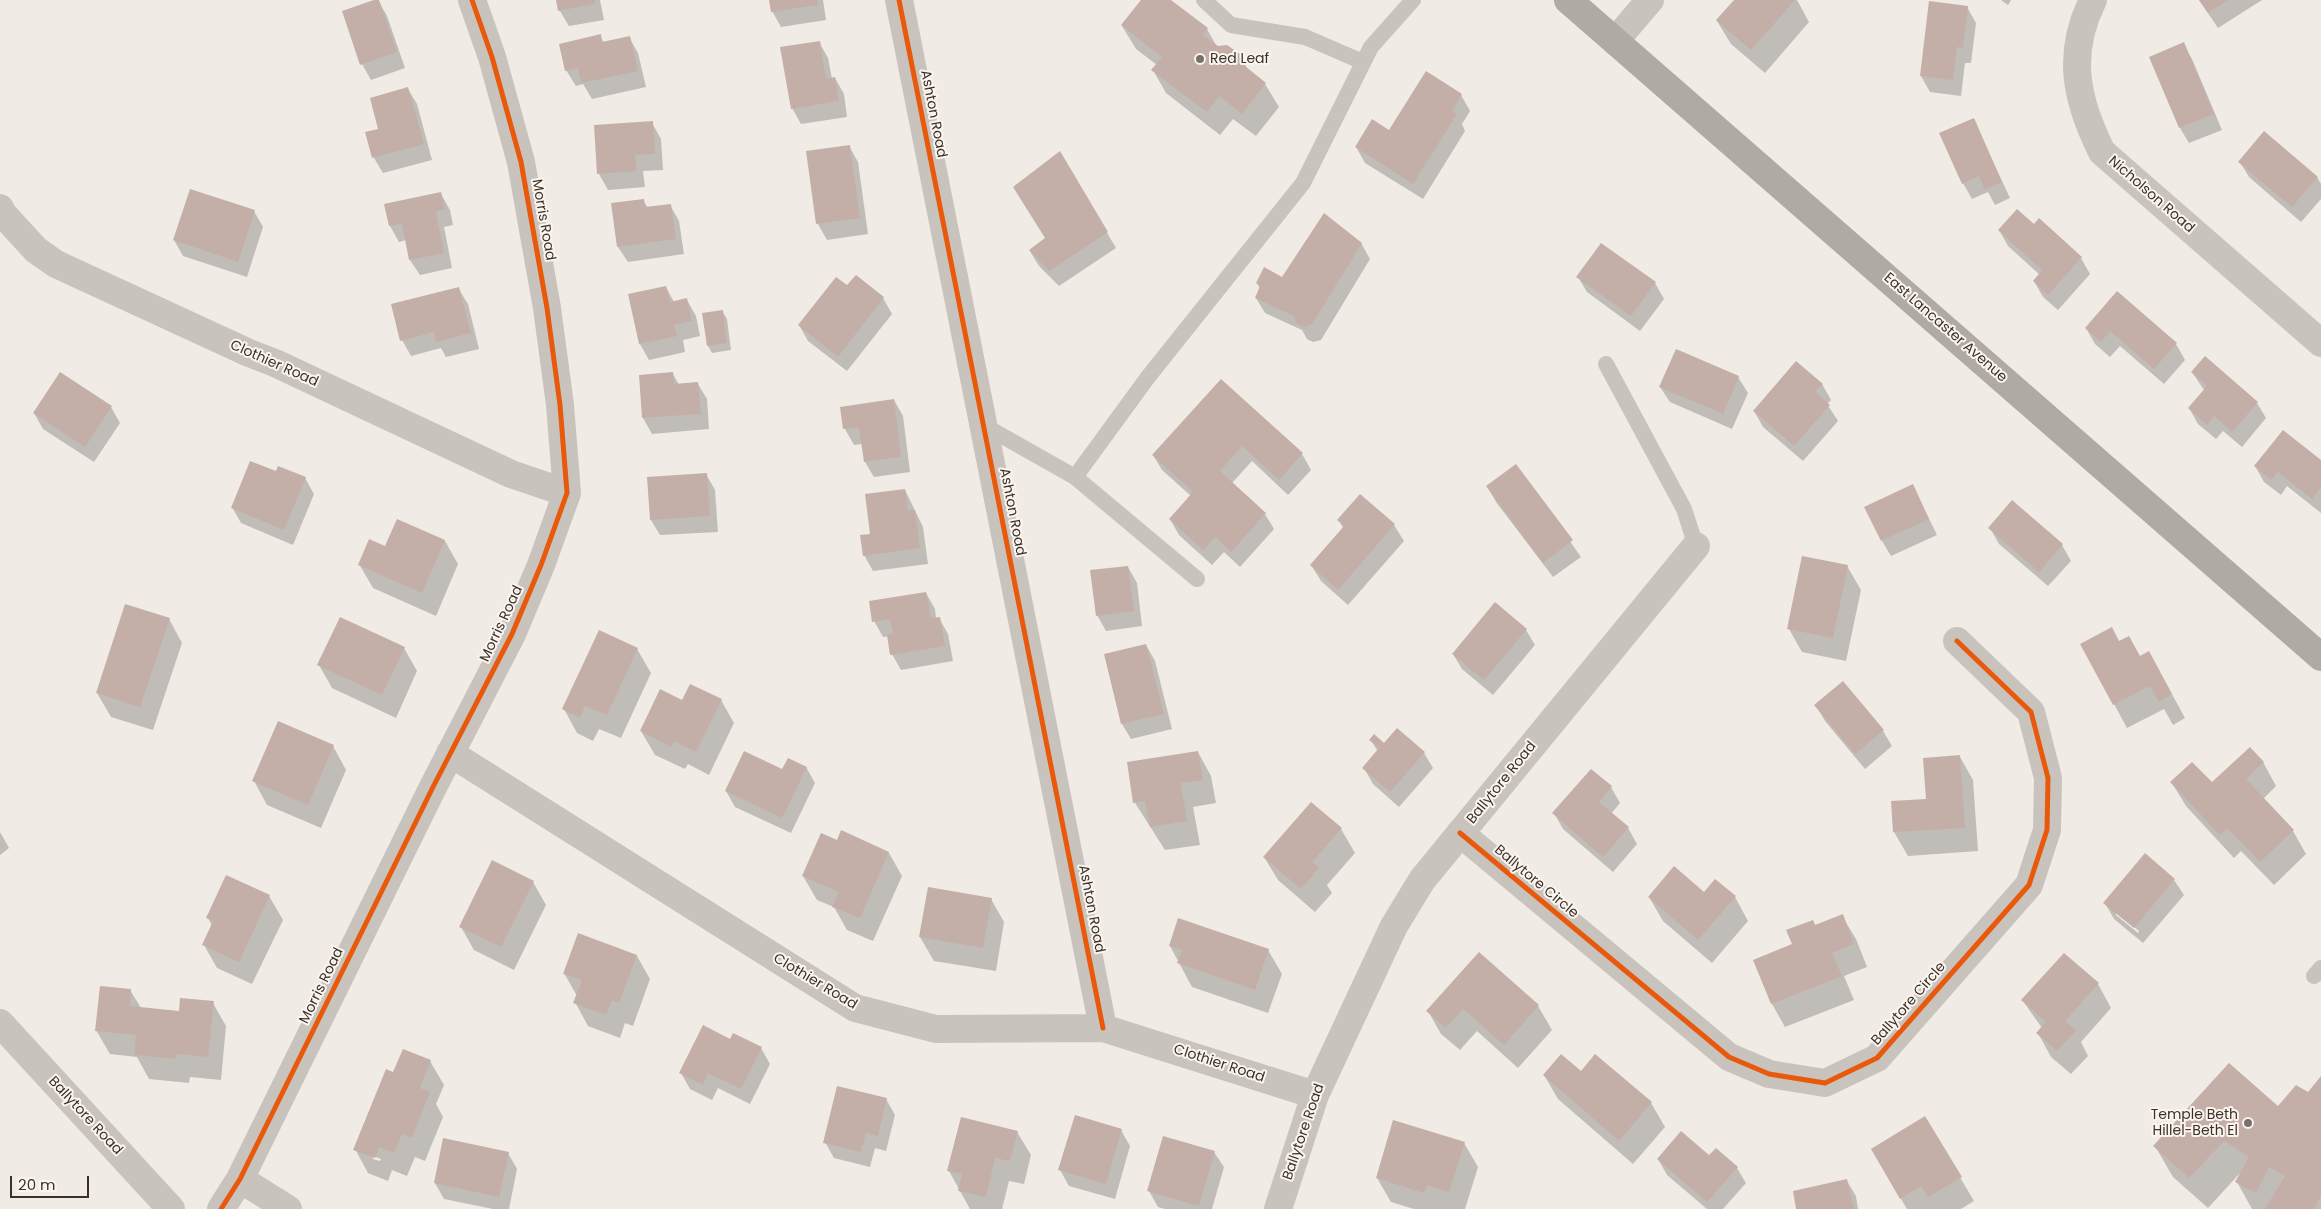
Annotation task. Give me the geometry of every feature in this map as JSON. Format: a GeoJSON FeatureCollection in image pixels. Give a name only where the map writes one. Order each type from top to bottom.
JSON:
{"type":"FeatureCollection","features":[{"type":"Feature","properties":{"kind":"highway","name":"East Lancaster Avenue"},"geometry":{"type":"LineString","coordinates":[[1568,0],[2321,657]]}},
{"type":"Feature","properties":{"kind":"street","name":"Morris Road"},"geometry":{"type":"LineString","coordinates":[[220,1209],[240,1179],[450,753],[512,634],[541,565],[567,492],[560,405],[547,308],[522,162],[492,57],[472,0]]}},
{"type":"Feature","properties":{"kind":"street","name":"Ashton Road"},"geometry":{"type":"LineString","coordinates":[[899,0],[1103,1028]]}},
{"type":"Feature","properties":{"kind":"street"},"geometry":{"type":"LineString","coordinates":[[1615,41],[1650,0]]}},
{"type":"Feature","properties":{"kind":"street","name":"Nicholson Road"},"geometry":{"type":"LineString","coordinates":[[2093,0],[2078,43],[2077,82],[2087,122],[2102,152],[2321,342]]}},
{"type":"Feature","properties":{"kind":"street","name":"Clothier Road"},"geometry":{"type":"LineString","coordinates":[[0,208],[3,214],[36,250],[56,264],[249,353],[275,362],[511,474],[567,492]]}},
{"type":"Feature","properties":{"kind":"street","name":"Ballytore Road"},"geometry":{"type":"LineString","coordinates":[[1278,1209],[1315,1095],[1394,926],[1422,880],[1696,546]]}},
{"type":"Feature","properties":{"kind":"street","name":"Ballytore Circle"},"geometry":{"type":"LineString","coordinates":[[1460,833],[1729,1057],[1769,1074],[1825,1083],[1877,1058],[2029,885],[2047,830],[2048,778],[2031,712],[1957,641]]}},
{"type":"Feature","properties":{"kind":"street","name":"Clothier Road"},"geometry":{"type":"LineString","coordinates":[[450,753],[855,1008],[936,1029],[1103,1028],[1315,1095]]}},
{"type":"Feature","properties":{"kind":"street","name":"Ballytore Road"},"geometry":{"type":"LineString","coordinates":[[0,1023],[171,1209]]}},
{"type":"Feature","properties":{"kind":"street"},"geometry":{"type":"LineString","coordinates":[[240,1179],[288,1209]]}},
{"type":"Feature","properties":{"kind":"lane"},"geometry":{"type":"LineString","coordinates":[[1204,0],[1231,25],[1305,38],[1363,62]]}},
{"type":"Feature","properties":{"kind":"lane"},"geometry":{"type":"LineString","coordinates":[[1075,477],[1148,377],[1303,183],[1370,47],[1414,0]]}},
{"type":"Feature","properties":{"kind":"lane"},"geometry":{"type":"LineString","coordinates":[[1606,364],[1684,509],[1696,546]]}},
{"type":"Feature","properties":{"kind":"lane"},"geometry":{"type":"LineString","coordinates":[[983,425],[1075,477],[1197,579]]}},
{"type":"Feature","properties":{"kind":"building"},"geometry":{"type":"Polygon","coordinates":[[[379,0],[397,52],[360,65],[342,11],[379,0]]]}},
{"type":"Feature","properties":{"kind":"building"},"geometry":{"type":"Polygon","coordinates":[[[556,0],[595,0],[595,4],[558,11],[556,0]]]}},
{"type":"Feature","properties":{"kind":"building"},"geometry":{"type":"Polygon","coordinates":[[[769,0],[817,0],[818,5],[771,12],[769,0]]]}},
{"type":"Feature","properties":{"kind":"building","name":"Red Leaf"},"geometry":{"type":"Polygon","coordinates":[[[1141,0],[1171,0],[1208,28],[1203,35],[1218,46],[1227,45],[1240,54],[1240,62],[1266,83],[1242,114],[1219,96],[1207,112],[1151,70],[1162,57],[1121,25],[1141,0]]]}},
{"type":"Feature","properties":{"kind":"building"},"geometry":{"type":"Polygon","coordinates":[[[1734,0],[1795,0],[1751,50],[1716,20],[1734,0]]]}},
{"type":"Feature","properties":{"kind":"building"},"geometry":{"type":"Polygon","coordinates":[[[2199,0],[2228,0],[2208,13],[2199,0]]]}},
{"type":"Feature","properties":{"kind":"building"},"geometry":{"type":"Polygon","coordinates":[[[1929,1],[1968,6],[1963,48],[1957,47],[1953,80],[1920,76],[1929,1]]]}},
{"type":"Feature","properties":{"kind":"building"},"geometry":{"type":"Polygon","coordinates":[[[601,34],[602,42],[630,36],[638,71],[581,83],[578,68],[565,71],[559,44],[601,34]]]}},
{"type":"Feature","properties":{"kind":"building"},"geometry":{"type":"Polygon","coordinates":[[[820,41],[826,79],[835,77],[839,101],[791,109],[780,47],[820,41]]]}},
{"type":"Feature","properties":{"kind":"building"},"geometry":{"type":"Polygon","coordinates":[[[2184,42],[2214,114],[2179,128],[2149,57],[2184,42]]]}},
{"type":"Feature","properties":{"kind":"building"},"geometry":{"type":"Polygon","coordinates":[[[1426,71],[1462,94],[1452,111],[1457,114],[1413,184],[1355,147],[1372,119],[1389,130],[1426,71]]]}},
{"type":"Feature","properties":{"kind":"building"},"geometry":{"type":"Polygon","coordinates":[[[408,87],[424,144],[372,158],[365,132],[378,129],[370,98],[408,87]]]}},
{"type":"Feature","properties":{"kind":"building"},"geometry":{"type":"Polygon","coordinates":[[[1974,118],[2002,182],[1985,190],[1979,176],[1962,184],[1939,133],[1974,118]]]}},
{"type":"Feature","properties":{"kind":"building"},"geometry":{"type":"Polygon","coordinates":[[[653,121],[655,154],[635,155],[637,171],[597,174],[594,125],[653,121]]]}},
{"type":"Feature","properties":{"kind":"building"},"geometry":{"type":"Polygon","coordinates":[[[2264,131],[2318,177],[2292,207],[2238,162],[2264,131]]]}},
{"type":"Feature","properties":{"kind":"building"},"geometry":{"type":"Polygon","coordinates":[[[850,145],[860,218],[816,224],[806,151],[850,145]]]}},
{"type":"Feature","properties":{"kind":"building"},"geometry":{"type":"Polygon","coordinates":[[[1060,151],[1108,232],[1049,271],[1029,250],[1045,238],[1013,187],[1060,151]]]}},
{"type":"Feature","properties":{"kind":"building"},"geometry":{"type":"Polygon","coordinates":[[[190,189],[255,210],[238,262],[173,240],[190,189]]]}},
{"type":"Feature","properties":{"kind":"building"},"geometry":{"type":"Polygon","coordinates":[[[441,192],[445,209],[436,212],[444,253],[409,260],[402,224],[389,226],[384,204],[441,192]]]}},
{"type":"Feature","properties":{"kind":"building"},"geometry":{"type":"Polygon","coordinates":[[[644,199],[645,207],[671,204],[676,239],[617,247],[611,203],[644,199]]]}},
{"type":"Feature","properties":{"kind":"building"},"geometry":{"type":"Polygon","coordinates":[[[2017,209],[2034,224],[2039,218],[2082,257],[2048,295],[2033,281],[2042,270],[1998,230],[2017,209]]]}},
{"type":"Feature","properties":{"kind":"building"},"geometry":{"type":"Polygon","coordinates":[[[1324,213],[1362,243],[1312,324],[1304,327],[1296,323],[1294,316],[1255,298],[1260,286],[1256,283],[1264,267],[1282,277],[1324,213]]]}},
{"type":"Feature","properties":{"kind":"building"},"geometry":{"type":"Polygon","coordinates":[[[1601,243],[1656,282],[1631,316],[1576,277],[1601,243]]]}},
{"type":"Feature","properties":{"kind":"building"},"geometry":{"type":"Polygon","coordinates":[[[856,275],[884,297],[838,357],[798,325],[836,277],[847,285],[856,275]]]}},
{"type":"Feature","properties":{"kind":"building"},"geometry":{"type":"Polygon","coordinates":[[[666,286],[670,302],[687,298],[692,321],[674,325],[677,336],[639,344],[628,294],[666,286]]]}},
{"type":"Feature","properties":{"kind":"building"},"geometry":{"type":"Polygon","coordinates":[[[459,287],[471,333],[436,342],[434,332],[400,341],[391,304],[459,287]]]}},
{"type":"Feature","properties":{"kind":"building"},"geometry":{"type":"Polygon","coordinates":[[[2117,291],[2177,343],[2154,369],[2110,331],[2101,342],[2085,328],[2117,291]]]}},
{"type":"Feature","properties":{"kind":"building"},"geometry":{"type":"Polygon","coordinates":[[[723,310],[727,343],[707,346],[702,313],[723,310]]]}},
{"type":"Feature","properties":{"kind":"building"},"geometry":{"type":"Polygon","coordinates":[[[1676,349],[1739,376],[1723,414],[1659,387],[1676,349]]]}},
{"type":"Feature","properties":{"kind":"building"},"geometry":{"type":"Polygon","coordinates":[[[2205,356],[2258,402],[2232,432],[2214,416],[2207,425],[2188,408],[2207,386],[2191,372],[2205,356]]]}},
{"type":"Feature","properties":{"kind":"building"},"geometry":{"type":"Polygon","coordinates":[[[1796,361],[1823,384],[1815,392],[1830,405],[1794,446],[1753,411],[1796,361]]]}},
{"type":"Feature","properties":{"kind":"building"},"geometry":{"type":"Polygon","coordinates":[[[60,372],[112,406],[85,447],[33,413],[60,372]]]}},
{"type":"Feature","properties":{"kind":"building"},"geometry":{"type":"Polygon","coordinates":[[[673,372],[674,384],[698,382],[701,414],[642,418],[639,375],[673,372]]]}},
{"type":"Feature","properties":{"kind":"building"},"geometry":{"type":"Polygon","coordinates":[[[1221,379],[1303,453],[1279,480],[1242,446],[1220,471],[1266,513],[1231,552],[1215,537],[1203,550],[1169,519],[1193,492],[1152,455],[1221,379]]]}},
{"type":"Feature","properties":{"kind":"building"},"geometry":{"type":"Polygon","coordinates":[[[894,399],[901,457],[864,462],[859,427],[843,429],[840,407],[894,399]]]}},
{"type":"Feature","properties":{"kind":"building"},"geometry":{"type":"Polygon","coordinates":[[[2283,430],[2321,460],[2321,487],[2312,499],[2278,472],[2271,480],[2254,466],[2283,430]]]}},
{"type":"Feature","properties":{"kind":"building"},"geometry":{"type":"Polygon","coordinates":[[[250,461],[276,471],[278,466],[306,477],[284,530],[231,508],[250,461]]]}},
{"type":"Feature","properties":{"kind":"building"},"geometry":{"type":"Polygon","coordinates":[[[1516,464],[1573,540],[1543,563],[1486,486],[1516,464]]]}},
{"type":"Feature","properties":{"kind":"building"},"geometry":{"type":"Polygon","coordinates":[[[707,473],[710,516],[650,520],[647,477],[707,473]]]}},
{"type":"Feature","properties":{"kind":"building"},"geometry":{"type":"Polygon","coordinates":[[[1913,484],[1929,519],[1881,541],[1864,507],[1913,484]]]}},
{"type":"Feature","properties":{"kind":"building"},"geometry":{"type":"Polygon","coordinates":[[[905,489],[908,510],[915,510],[920,548],[863,556],[860,535],[870,534],[865,494],[905,489]]]}},
{"type":"Feature","properties":{"kind":"building"},"geometry":{"type":"Polygon","coordinates":[[[1360,494],[1395,524],[1338,590],[1310,565],[1344,526],[1337,520],[1360,494]]]}},
{"type":"Feature","properties":{"kind":"building"},"geometry":{"type":"Polygon","coordinates":[[[2012,500],[2063,544],[2039,572],[1988,528],[2012,500]]]}},
{"type":"Feature","properties":{"kind":"building"},"geometry":{"type":"Polygon","coordinates":[[[397,519],[445,540],[422,593],[358,565],[369,539],[385,546],[397,519]]]}},
{"type":"Feature","properties":{"kind":"building"},"geometry":{"type":"Polygon","coordinates":[[[1802,556],[1848,565],[1833,638],[1787,629],[1802,556]]]}},
{"type":"Feature","properties":{"kind":"building"},"geometry":{"type":"Polygon","coordinates":[[[1128,566],[1134,611],[1096,616],[1090,570],[1128,566]]]}},
{"type":"Feature","properties":{"kind":"building"},"geometry":{"type":"Polygon","coordinates":[[[926,592],[931,618],[940,617],[945,646],[890,655],[887,635],[893,634],[890,619],[872,622],[869,601],[926,592]]]}},
{"type":"Feature","properties":{"kind":"building"},"geometry":{"type":"Polygon","coordinates":[[[1495,602],[1527,629],[1484,680],[1452,654],[1495,602]]]}},
{"type":"Feature","properties":{"kind":"building"},"geometry":{"type":"Polygon","coordinates":[[[125,604],[170,618],[140,707],[96,693],[125,604]]]}},
{"type":"Feature","properties":{"kind":"building"},"geometry":{"type":"Polygon","coordinates":[[[340,617],[405,647],[382,695],[317,665],[340,617]]]}},
{"type":"Feature","properties":{"kind":"building"},"geometry":{"type":"Polygon","coordinates":[[[2112,627],[2119,641],[2129,636],[2140,656],[2149,651],[2172,694],[2159,702],[2150,686],[2113,705],[2080,644],[2112,627]]]}},
{"type":"Feature","properties":{"kind":"building"},"geometry":{"type":"Polygon","coordinates":[[[599,630],[638,648],[607,715],[585,706],[580,718],[562,709],[599,630]]]}},
{"type":"Feature","properties":{"kind":"building"},"geometry":{"type":"Polygon","coordinates":[[[1146,644],[1164,714],[1121,724],[1104,654],[1146,644]]]}},
{"type":"Feature","properties":{"kind":"building"},"geometry":{"type":"Polygon","coordinates":[[[1843,681],[1884,730],[1855,754],[1814,705],[1843,681]]]}},
{"type":"Feature","properties":{"kind":"building"},"geometry":{"type":"Polygon","coordinates":[[[690,684],[722,699],[696,752],[674,741],[672,747],[640,731],[660,689],[682,700],[690,684]]]}},
{"type":"Feature","properties":{"kind":"building"},"geometry":{"type":"Polygon","coordinates":[[[278,721],[334,745],[308,805],[252,781],[278,721]]]}},
{"type":"Feature","properties":{"kind":"building"},"geometry":{"type":"Polygon","coordinates":[[[1397,728],[1425,752],[1390,792],[1362,768],[1379,748],[1369,740],[1374,734],[1384,743],[1397,728]]]}},
{"type":"Feature","properties":{"kind":"building"},"geometry":{"type":"Polygon","coordinates":[[[2250,747],[2264,762],[2246,779],[2294,830],[2260,862],[2227,828],[2220,835],[2170,782],[2192,762],[2212,782],[2250,747]]]}},
{"type":"Feature","properties":{"kind":"building"},"geometry":{"type":"Polygon","coordinates":[[[744,751],[782,769],[788,758],[807,767],[782,818],[725,791],[744,751]]]}},
{"type":"Feature","properties":{"kind":"building"},"geometry":{"type":"Polygon","coordinates":[[[1198,751],[1203,780],[1181,783],[1187,821],[1150,827],[1145,801],[1133,803],[1127,762],[1198,751]]]}},
{"type":"Feature","properties":{"kind":"building"},"geometry":{"type":"Polygon","coordinates":[[[1960,755],[1965,828],[1893,832],[1891,801],[1926,799],[1923,758],[1960,755]]]}},
{"type":"Feature","properties":{"kind":"building"},"geometry":{"type":"Polygon","coordinates":[[[1591,769],[1612,786],[1599,802],[1629,827],[1603,857],[1552,813],[1591,769]]]}},
{"type":"Feature","properties":{"kind":"building"},"geometry":{"type":"Polygon","coordinates":[[[1311,802],[1342,828],[1312,862],[1319,868],[1301,889],[1263,857],[1311,802]]]}},
{"type":"Feature","properties":{"kind":"building"},"geometry":{"type":"Polygon","coordinates":[[[841,830],[889,852],[860,918],[832,907],[839,892],[802,876],[821,833],[837,840],[841,830]]]}},
{"type":"Feature","properties":{"kind":"building"},"geometry":{"type":"Polygon","coordinates":[[[2145,853],[2175,879],[2134,928],[2103,903],[2145,853]]]}},
{"type":"Feature","properties":{"kind":"building"},"geometry":{"type":"Polygon","coordinates":[[[492,860],[534,881],[501,947],[459,927],[492,860]]]}},
{"type":"Feature","properties":{"kind":"building"},"geometry":{"type":"Polygon","coordinates":[[[1674,866],[1704,892],[1715,879],[1736,896],[1698,940],[1648,897],[1674,866]]]}},
{"type":"Feature","properties":{"kind":"building"},"geometry":{"type":"Polygon","coordinates":[[[226,875],[270,895],[239,962],[202,945],[213,921],[206,918],[226,875]]]}},
{"type":"Feature","properties":{"kind":"building"},"geometry":{"type":"Polygon","coordinates":[[[928,887],[992,898],[983,948],[919,937],[928,887]]]}},
{"type":"Feature","properties":{"kind":"building"},"geometry":{"type":"Polygon","coordinates":[[[1843,914],[1854,944],[1832,953],[1842,976],[1771,1004],[1753,960],[1792,944],[1786,930],[1813,920],[1815,925],[1843,914]]]}},
{"type":"Feature","properties":{"kind":"building"},"geometry":{"type":"Polygon","coordinates":[[[1178,918],[1269,949],[1255,990],[1177,963],[1182,950],[1169,946],[1178,918]]]}},
{"type":"Feature","properties":{"kind":"building"},"geometry":{"type":"Polygon","coordinates":[[[578,933],[637,955],[619,1003],[612,1000],[606,1015],[573,1003],[582,980],[563,974],[578,933]]]}},
{"type":"Feature","properties":{"kind":"building"},"geometry":{"type":"Polygon","coordinates":[[[1479,952],[1539,1005],[1504,1045],[1463,1009],[1446,1028],[1426,1011],[1479,952]]]}},
{"type":"Feature","properties":{"kind":"building"},"geometry":{"type":"Polygon","coordinates":[[[2064,953],[2099,983],[2065,1021],[2076,1031],[2057,1051],[2036,1033],[2046,1022],[2021,1000],[2064,953]]]}},
{"type":"Feature","properties":{"kind":"building"},"geometry":{"type":"Polygon","coordinates":[[[100,986],[131,989],[130,1006],[179,1011],[180,998],[214,1001],[208,1057],[177,1054],[176,1059],[134,1055],[136,1035],[95,1031],[100,986]]]}},
{"type":"Feature","properties":{"kind":"building"},"geometry":{"type":"Polygon","coordinates":[[[703,1025],[730,1039],[733,1033],[762,1047],[741,1089],[708,1073],[703,1085],[679,1073],[703,1025]]]}},
{"type":"Feature","properties":{"kind":"building"},"geometry":{"type":"Polygon","coordinates":[[[403,1049],[431,1060],[420,1088],[430,1092],[412,1138],[402,1134],[394,1153],[379,1147],[375,1158],[353,1150],[386,1069],[393,1072],[403,1049]]]}},
{"type":"Feature","properties":{"kind":"building"},"geometry":{"type":"Polygon","coordinates":[[[1561,1054],[1581,1071],[1595,1054],[1652,1102],[1619,1141],[1543,1075],[1561,1054]]]}},
{"type":"Feature","properties":{"kind":"building","name":"Temple Beth Hillel-Beth El"},"geometry":{"type":"Polygon","coordinates":[[[2229,1063],[2278,1106],[2296,1085],[2308,1092],[2321,1076],[2321,1196],[2314,1209],[2265,1209],[2285,1176],[2269,1167],[2256,1193],[2235,1182],[2249,1157],[2224,1141],[2189,1178],[2153,1146],[2229,1063]]]}},
{"type":"Feature","properties":{"kind":"building"},"geometry":{"type":"Polygon","coordinates":[[[837,1086],[887,1098],[878,1136],[866,1133],[861,1152],[823,1143],[837,1086]]]}},
{"type":"Feature","properties":{"kind":"building"},"geometry":{"type":"Polygon","coordinates":[[[1075,1115],[1122,1129],[1106,1184],[1058,1170],[1075,1115]]]}},
{"type":"Feature","properties":{"kind":"building"},"geometry":{"type":"Polygon","coordinates":[[[1925,1116],[1962,1177],[1928,1197],[1921,1186],[1900,1199],[1871,1149],[1925,1116]]]}},
{"type":"Feature","properties":{"kind":"building"},"geometry":{"type":"Polygon","coordinates":[[[961,1117],[1018,1131],[1010,1161],[995,1158],[986,1197],[958,1191],[962,1174],[947,1171],[961,1117]]]}},
{"type":"Feature","properties":{"kind":"building"},"geometry":{"type":"Polygon","coordinates":[[[1393,1120],[1465,1142],[1449,1192],[1427,1185],[1424,1193],[1376,1178],[1393,1120]]]}},
{"type":"Feature","properties":{"kind":"building"},"geometry":{"type":"Polygon","coordinates":[[[1681,1131],[1709,1155],[1716,1148],[1738,1167],[1707,1202],[1657,1159],[1681,1131]]]}},
{"type":"Feature","properties":{"kind":"building"},"geometry":{"type":"Polygon","coordinates":[[[1163,1136],[1215,1151],[1199,1206],[1147,1191],[1163,1136]]]}},
{"type":"Feature","properties":{"kind":"building"},"geometry":{"type":"Polygon","coordinates":[[[443,1138],[509,1152],[499,1197],[434,1183],[443,1138]]]}},
{"type":"Feature","properties":{"kind":"building"},"geometry":{"type":"Polygon","coordinates":[[[1847,1179],[1854,1209],[1796,1209],[1793,1191],[1847,1179]]]}},
{"type":"Feature","properties":{"kind":"cycle path"},"geometry":{"type":"LineString","coordinates":[[221,1209],[240,1179],[433,787],[512,634],[541,565],[567,493],[560,405],[547,308],[521,162],[492,57],[472,0]]}},
{"type":"Feature","properties":{"kind":"cycle path"},"geometry":{"type":"LineString","coordinates":[[899,0],[1103,1028]]}},
{"type":"Feature","properties":{"kind":"cycle path"},"geometry":{"type":"LineString","coordinates":[[1460,833],[1729,1057],[1769,1074],[1825,1083],[1877,1058],[2029,885],[2047,830],[2048,778],[2031,712],[1957,641]]}},
{"type":"Feature","properties":{"kind":"place","name":"Red Leaf"},"geometry":{"type":"Point","coordinates":[1200,59]}},
{"type":"Feature","properties":{"kind":"place","name":"Temple Beth Hillel-Beth El"},"geometry":{"type":"Point","coordinates":[2248,1123]}}]}
